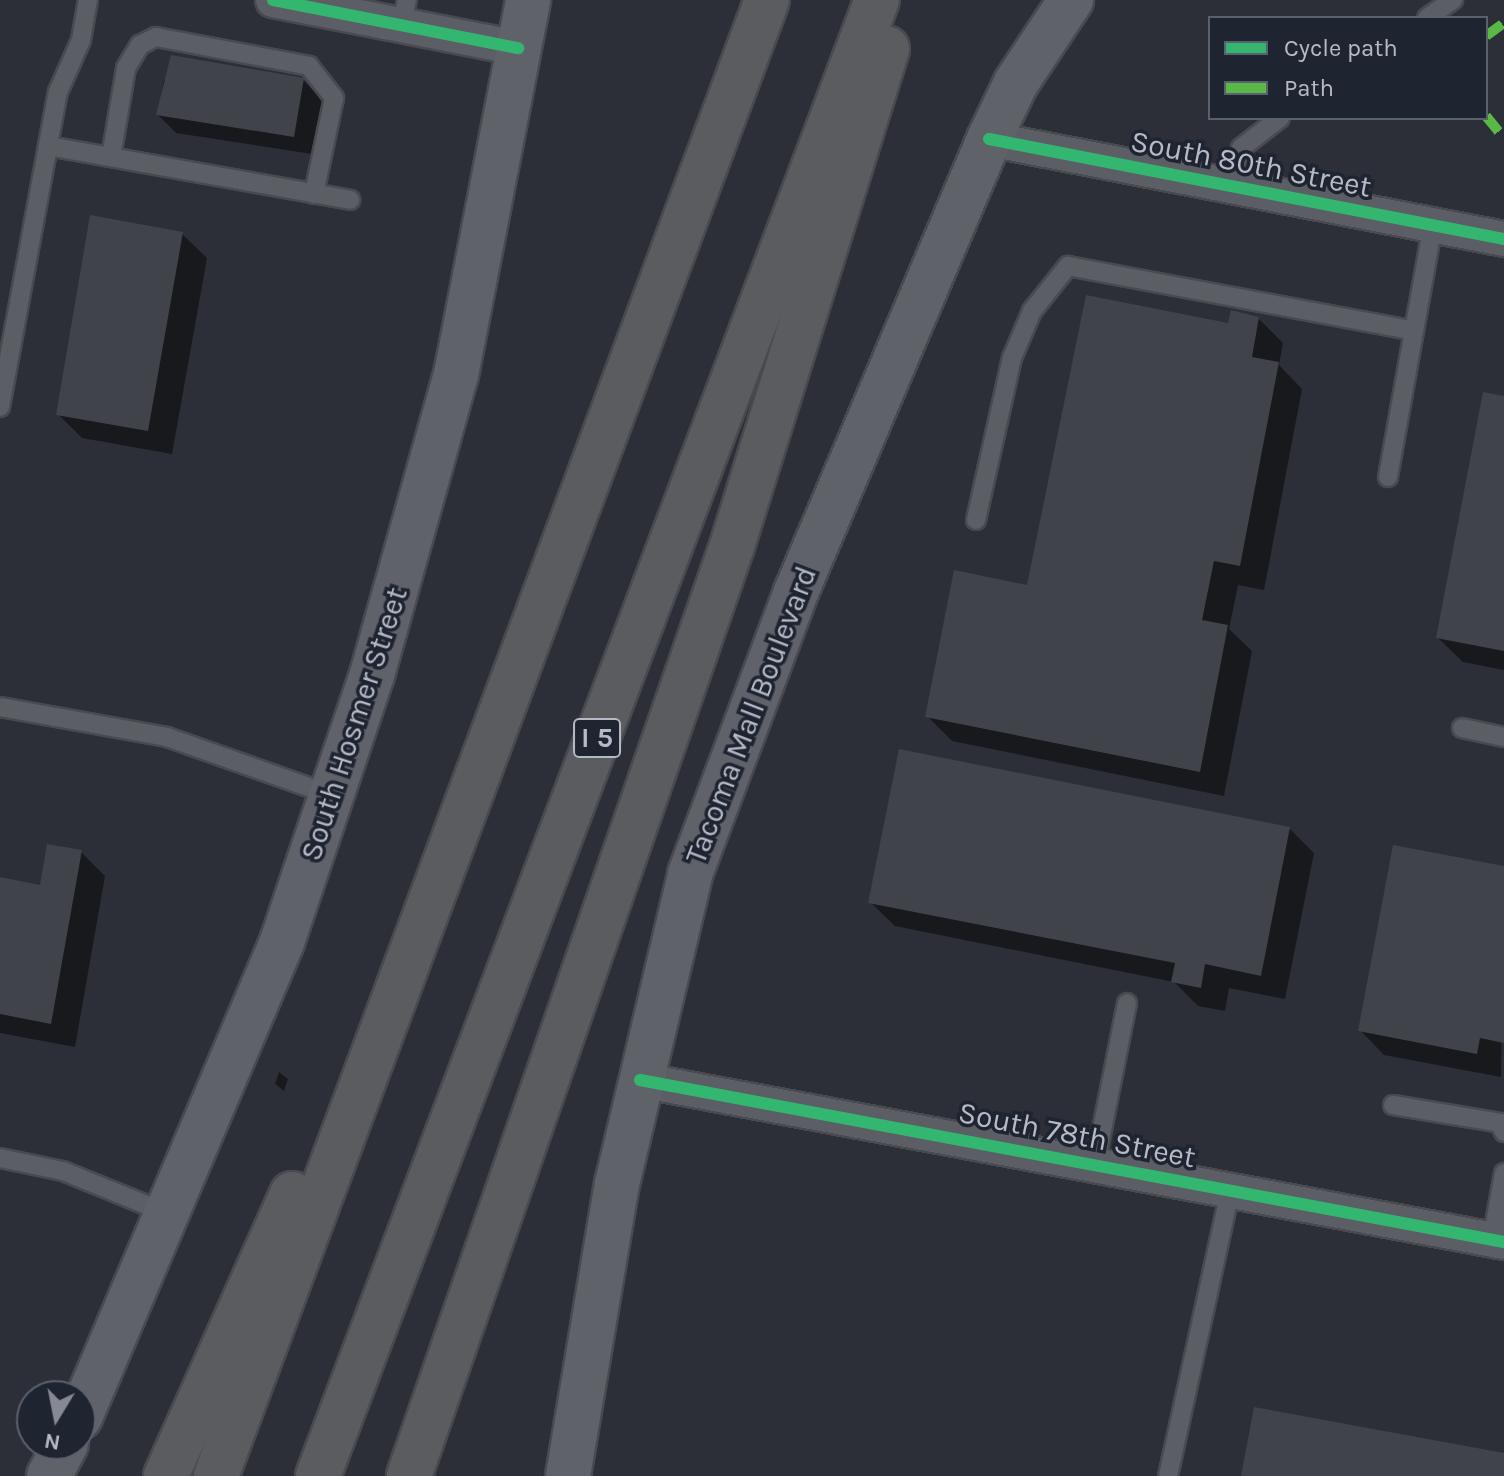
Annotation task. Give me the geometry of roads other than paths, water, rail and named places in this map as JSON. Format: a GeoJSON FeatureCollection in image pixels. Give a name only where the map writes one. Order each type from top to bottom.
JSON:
{"type":"FeatureCollection","features":[{"type":"Feature","properties":{"kind":"highway"},"geometry":{"type":"LineString","coordinates":[[216,1476],[767,0]]}},
{"type":"Feature","properties":{"kind":"highway","name":"I 5"},"geometry":{"type":"LineString","coordinates":[[318,1476],[877,0]]}},
{"type":"Feature","properties":{"kind":"highway"},"geometry":{"type":"LineString","coordinates":[[409,1476],[732,546],[902,0]]}},
{"type":"Feature","properties":{"kind":"highway"},"geometry":{"type":"LineString","coordinates":[[166,1476],[350,1063],[421,921]]}},
{"type":"Feature","properties":{"kind":"main road","name":"South Hosmer Street"},"geometry":{"type":"LineString","coordinates":[[96,1381],[282,942],[333,796],[401,579],[456,375],[528,0]]}},
{"type":"Feature","properties":{"kind":"main road","name":"Tacoma Mall Boulevard"},"geometry":{"type":"LineString","coordinates":[[568,1476],[640,1080],[690,874],[732,753],[989,139],[1016,83],[1071,0]]}},
{"type":"Feature","properties":{"kind":"street"},"geometry":{"type":"LineString","coordinates":[[273,0],[405,12],[518,48]]}},
{"type":"Feature","properties":{"kind":"street","name":"South 80th Street"},"geometry":{"type":"LineString","coordinates":[[989,139],[1504,239]]}},
{"type":"Feature","properties":{"kind":"street","name":"South 78th Street"},"geometry":{"type":"LineString","coordinates":[[640,1080],[1498,1241]]}},
{"type":"Feature","properties":{"kind":"lane"},"geometry":{"type":"LineString","coordinates":[[0,407],[58,92],[81,40],[88,0]]}},
{"type":"Feature","properties":{"kind":"lane"},"geometry":{"type":"LineString","coordinates":[[1430,16],[1453,0]]}},
{"type":"Feature","properties":{"kind":"lane"},"geometry":{"type":"LineString","coordinates":[[111,157],[126,68],[140,45],[156,37],[309,66],[334,98],[314,194]]}},
{"type":"Feature","properties":{"kind":"lane"},"geometry":{"type":"LineString","coordinates":[[1227,186],[1241,148],[1277,120]]}},
{"type":"Feature","properties":{"kind":"lane"},"geometry":{"type":"LineString","coordinates":[[48,146],[350,200]]}},
{"type":"Feature","properties":{"kind":"lane"},"geometry":{"type":"LineString","coordinates":[[1388,477],[1433,225]]}},
{"type":"Feature","properties":{"kind":"lane"},"geometry":{"type":"LineString","coordinates":[[976,520],[1012,358],[1032,311],[1068,266],[1414,331]]}},
{"type":"Feature","properties":{"kind":"lane"},"geometry":{"type":"LineString","coordinates":[[0,707],[167,737],[333,796]]}},
{"type":"Feature","properties":{"kind":"lane"},"geometry":{"type":"LineString","coordinates":[[1462,728],[1504,737]]}},
{"type":"Feature","properties":{"kind":"lane"},"geometry":{"type":"LineString","coordinates":[[1095,1165],[1127,1003]]}},
{"type":"Feature","properties":{"kind":"lane"},"geometry":{"type":"LineString","coordinates":[[1393,1105],[1500,1123],[1504,1132]]}},
{"type":"Feature","properties":{"kind":"lane"},"geometry":{"type":"LineString","coordinates":[[0,1158],[63,1171],[169,1214]]}},
{"type":"Feature","properties":{"kind":"lane"},"geometry":{"type":"LineString","coordinates":[[1498,1241],[1504,1173]]}},
{"type":"Feature","properties":{"kind":"lane"},"geometry":{"type":"LineString","coordinates":[[1168,1476],[1230,1191]]}}]}
